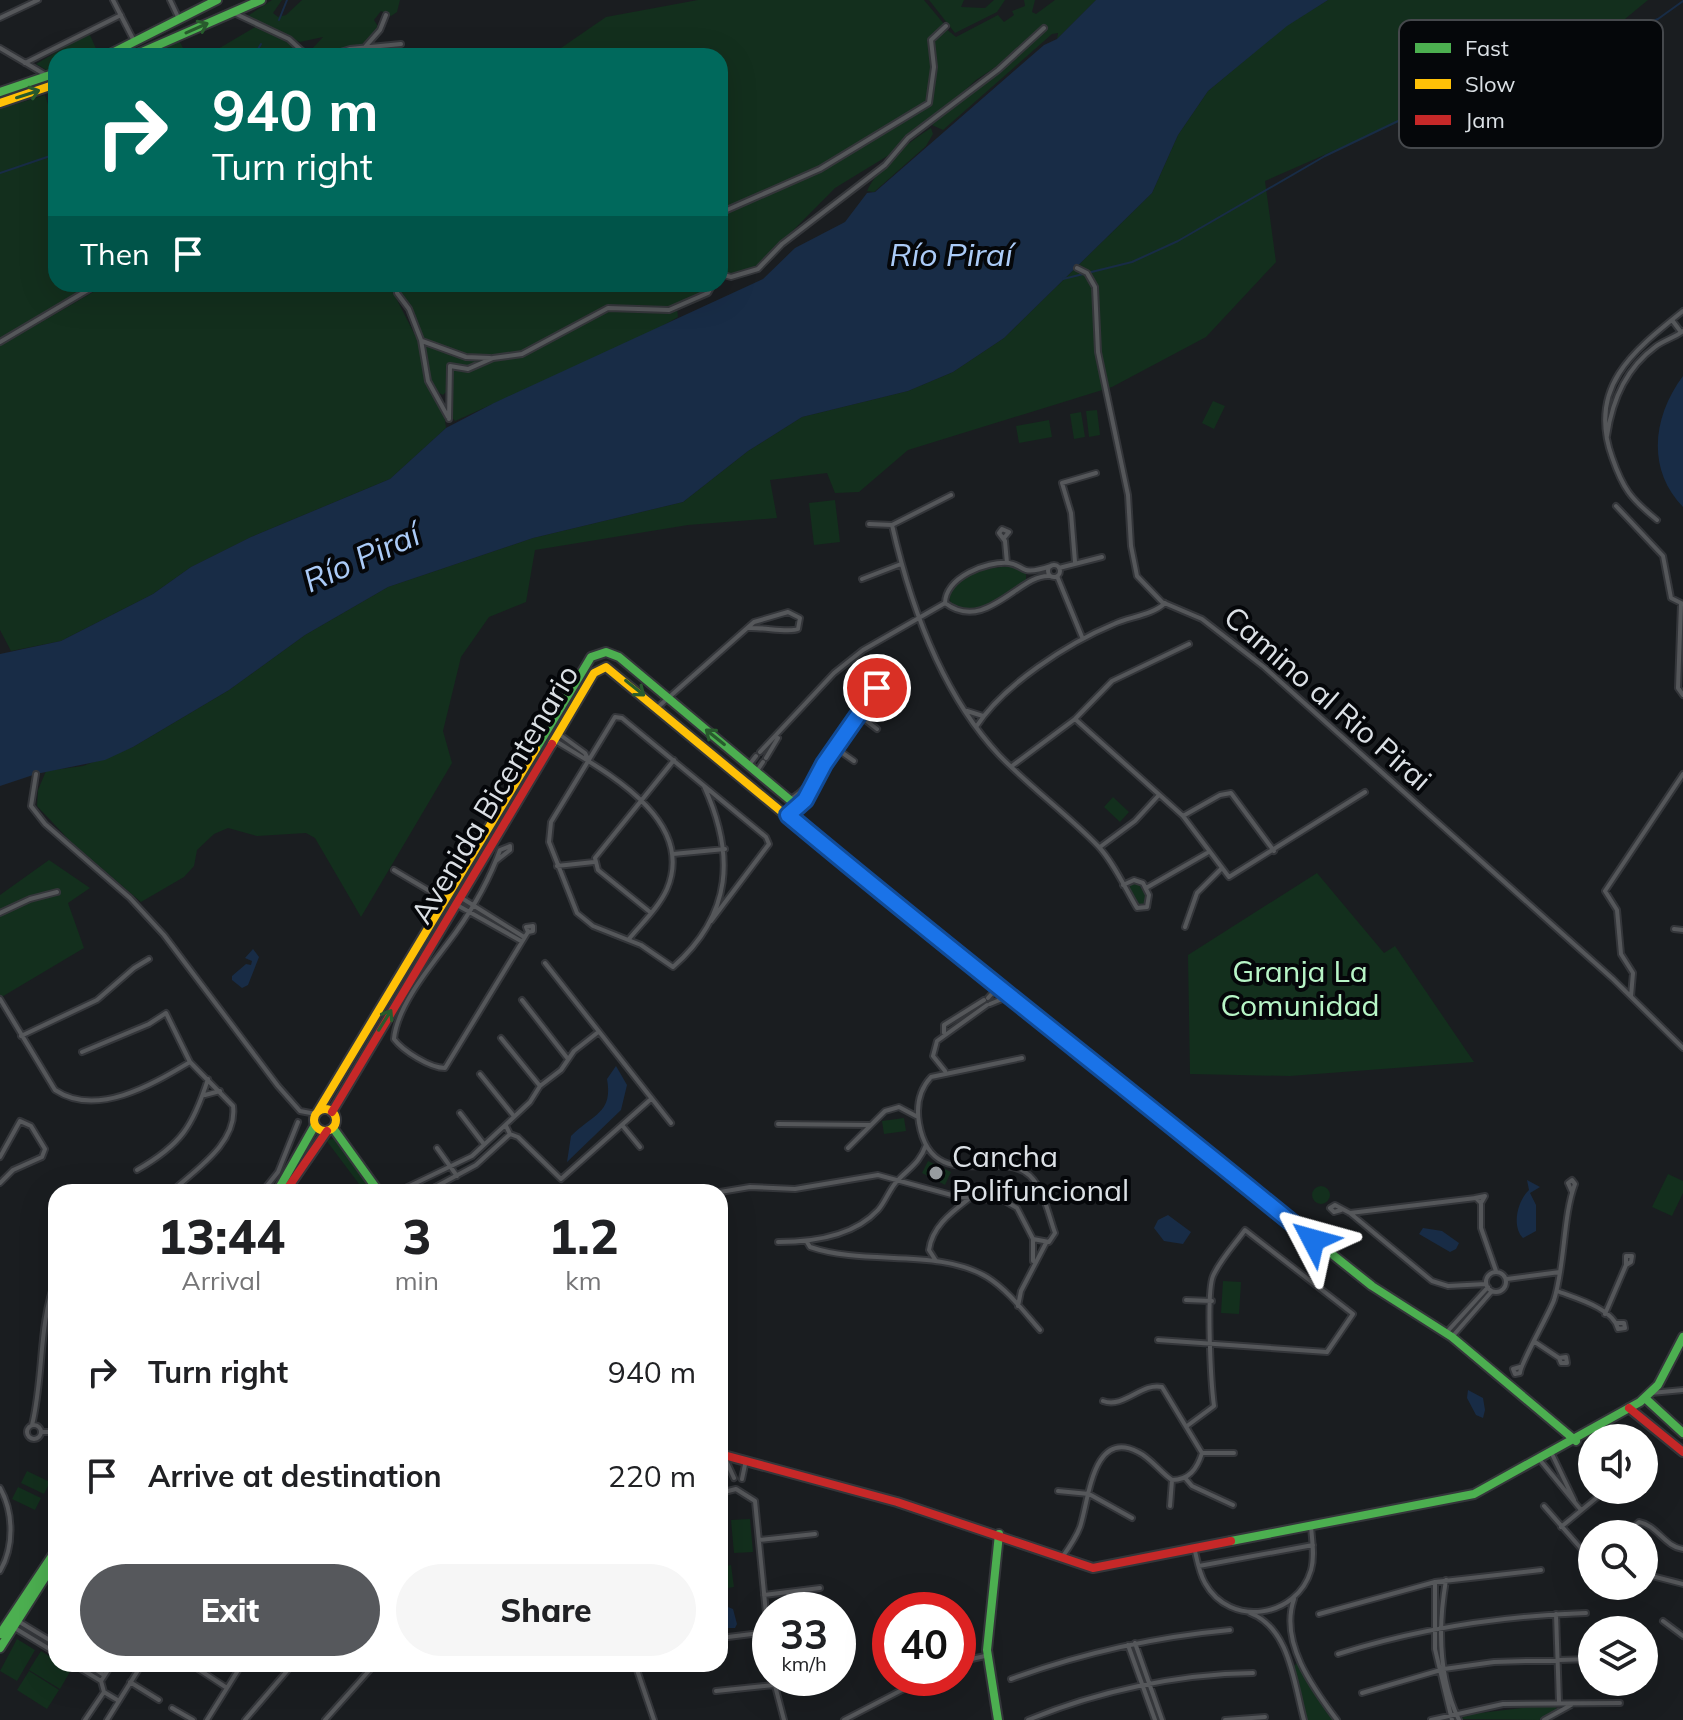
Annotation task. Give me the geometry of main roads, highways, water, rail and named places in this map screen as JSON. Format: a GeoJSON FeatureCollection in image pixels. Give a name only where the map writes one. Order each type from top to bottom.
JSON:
{"type":"FeatureCollection","features":[{"type":"Feature","properties":{"kind":"main road"},"geometry":{"type":"LineString","coordinates":[[122,48],[217,0]]}},
{"type":"Feature","properties":{"kind":"main road"},"geometry":{"type":"LineString","coordinates":[[151,48],[261,0]]}},
{"type":"Feature","properties":{"kind":"main road"},"geometry":{"type":"LineString","coordinates":[[0,92],[48,75]]}},
{"type":"Feature","properties":{"kind":"main road"},"geometry":{"type":"LineString","coordinates":[[0,103],[48,87]]}},
{"type":"Feature","properties":{"kind":"main road","name":"Avenida Bicentenario"},"geometry":{"type":"LineString","coordinates":[[317,1112],[583,666],[599,653],[611,653],[793,802],[785,812]]}},
{"type":"Feature","properties":{"kind":"main road"},"geometry":{"type":"LineString","coordinates":[[583,666],[594,673]]}},
{"type":"Feature","properties":{"kind":"main road","name":"Avenida Bicentenario"},"geometry":{"type":"LineString","coordinates":[[332,1112],[594,673],[603,666],[610,668],[785,812],[990,999],[1007,997],[1071,1043],[1372,1286],[1449,1335],[1576,1441]]}},
{"type":"Feature","properties":{"kind":"main road"},"geometry":{"type":"LineString","coordinates":[[560,705],[568,705],[571,711]]}},
{"type":"Feature","properties":{"kind":"main road"},"geometry":{"type":"LineString","coordinates":[[522,766],[534,772]]}},
{"type":"Feature","properties":{"kind":"main road"},"geometry":{"type":"LineString","coordinates":[[744,779],[753,768]]}},
{"type":"Feature","properties":{"kind":"main road"},"geometry":{"type":"LineString","coordinates":[[359,1038],[370,1045]]}},
{"type":"Feature","properties":{"kind":"main road"},"geometry":{"type":"LineString","coordinates":[[336,1078],[347,1084]]}},
{"type":"Feature","properties":{"kind":"main road"},"geometry":{"type":"LineString","coordinates":[[282,1184],[315,1125],[317,1112],[332,1112],[336,1122],[291,1184]]}},
{"type":"Feature","properties":{"kind":"main road"},"geometry":{"type":"LineString","coordinates":[[315,1125],[330,1130],[373,1184]]}},
{"type":"Feature","properties":{"kind":"main road"},"geometry":{"type":"LineString","coordinates":[[728,1456],[830,1481],[999,1534],[1060,1560],[1093,1568],[1474,1494],[1576,1441],[1648,1396],[1683,1337]]}},
{"type":"Feature","properties":{"kind":"main road"},"geometry":{"type":"LineString","coordinates":[[1648,1396],[1683,1433]]}},
{"type":"Feature","properties":{"kind":"main road"},"geometry":{"type":"LineString","coordinates":[[1629,1408],[1683,1452]]}},
{"type":"Feature","properties":{"kind":"main road"},"geometry":{"type":"LineString","coordinates":[[998,1720],[985,1656],[985,1635],[999,1534]]}},
{"type":"Feature","properties":{"kind":"main road"},"geometry":{"type":"LineString","coordinates":[[0,1634],[48,1562]]}},
{"type":"Feature","properties":{"kind":"main road"},"geometry":{"type":"LineString","coordinates":[[0,1648],[48,1573]]}},
{"type":"Feature","properties":{"kind":"water","name":"Río Piraí"},"geometry":{"type":"Polygon","coordinates":[[[1096,0],[1328,0],[1287,26],[1208,91],[1178,135],[1152,193],[1004,338],[953,372],[908,391],[802,417],[748,451],[683,502],[533,538],[388,587],[305,635],[229,690],[133,747],[105,760],[36,774],[0,786],[0,654],[61,641],[153,594],[191,567],[251,537],[390,479],[446,428],[494,403],[763,279],[795,248],[845,222],[867,193],[875,192],[1044,45],[1057,39],[1096,0]]]}},
{"type":"Feature","properties":{"kind":"water"},"geometry":{"type":"Polygon","coordinates":[[[1683,376],[1683,507],[1663,476],[1658,442],[1665,408],[1683,376]]]}},
{"type":"Feature","properties":{"kind":"water"},"geometry":{"type":"Polygon","coordinates":[[[253,949],[259,957],[248,985],[242,988],[232,980],[232,976],[246,964],[251,965],[252,961],[245,958],[253,949]]]}},
{"type":"Feature","properties":{"kind":"water"},"geometry":{"type":"Polygon","coordinates":[[[616,1066],[627,1085],[621,1110],[567,1162],[571,1136],[604,1106],[607,1079],[616,1066]]]}},
{"type":"Feature","properties":{"kind":"water"},"geometry":{"type":"Polygon","coordinates":[[[1527,1180],[1540,1187],[1530,1193],[1536,1205],[1536,1231],[1523,1238],[1517,1220],[1519,1206],[1529,1190],[1527,1180]]]}},
{"type":"Feature","properties":{"kind":"water"},"geometry":{"type":"Polygon","coordinates":[[[1168,1215],[1191,1232],[1183,1244],[1164,1241],[1154,1228],[1158,1220],[1168,1215]]]}},
{"type":"Feature","properties":{"kind":"water"},"geometry":{"type":"Polygon","coordinates":[[[1423,1228],[1442,1231],[1459,1243],[1456,1249],[1450,1252],[1419,1234],[1423,1228]]]}},
{"type":"Feature","properties":{"kind":"water"},"geometry":{"type":"Polygon","coordinates":[[[1468,1390],[1483,1398],[1483,1418],[1476,1415],[1467,1398],[1468,1390]]]}},
{"type":"Feature","properties":{"kind":"water"},"geometry":{"type":"Polygon","coordinates":[[[728,1607],[733,1609],[737,1624],[735,1628],[728,1628],[728,1607]]]}},
{"type":"Feature","properties":{"kind":"waterway"},"geometry":{"type":"LineString","coordinates":[[279,20],[287,0]]}},
{"type":"Feature","properties":{"kind":"waterway","name":"Río Piraí"},"geometry":{"type":"LineString","coordinates":[[1656,20],[1683,1]]}},
{"type":"Feature","properties":{"kind":"waterway"},"geometry":{"type":"LineString","coordinates":[[259,48],[261,44]]}},
{"type":"Feature","properties":{"kind":"waterway","name":"Río Piraí"},"geometry":{"type":"LineString","coordinates":[[1063,279],[1132,262],[1178,241],[1325,156],[1399,121]]}},
{"type":"Feature","properties":{"kind":"waterway"},"geometry":{"type":"LineString","coordinates":[[0,173],[48,157]]}},
{"type":"Feature","properties":{"kind":"place","name":"Cancha Polifuncional"},"geometry":{"type":"Point","coordinates":[936,1173]}},
{"type":"Feature","properties":{"kind":"park label","name":"Granja La Comunidad"},"geometry":{"type":"Point","coordinates":[1300,988]}}]}
